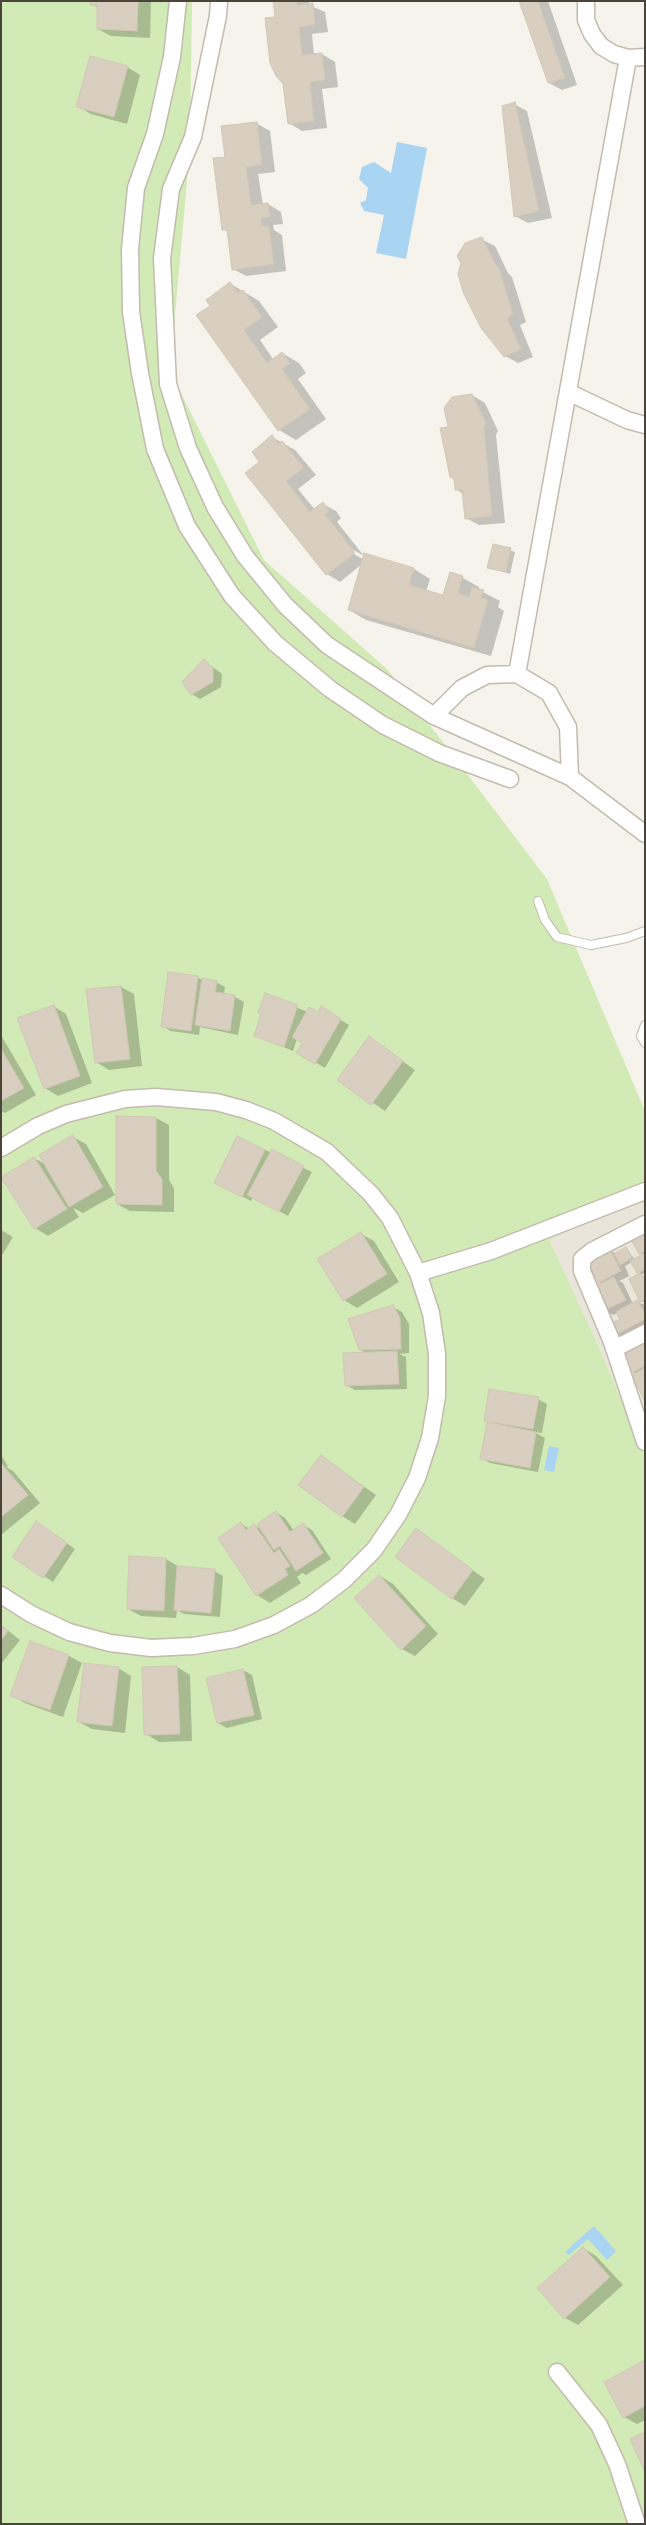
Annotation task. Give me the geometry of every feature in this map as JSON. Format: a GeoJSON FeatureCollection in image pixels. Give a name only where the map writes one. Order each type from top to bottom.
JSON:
{"type":"FeatureCollection","features":[{"type":"Feature","properties":{"kind":"street"},"geometry":{"type":"LineString","coordinates":[[178,1],[172,57],[155,134],[136,188],[130,249],[131,312],[140,373],[155,449],[187,526],[232,596],[274,643],[330,689],[383,725],[439,753],[510,780]]}},
{"type":"Feature","properties":{"kind":"street"},"geometry":{"type":"LineString","coordinates":[[219,1],[218,16],[193,137],[171,189],[163,248],[168,384],[188,448],[215,507],[246,556],[285,605],[327,645],[434,716],[570,777],[645,834]]}},
{"type":"Feature","properties":{"kind":"street"},"geometry":{"type":"LineString","coordinates":[[586,1],[586,20],[592,34],[601,46],[614,54],[628,58],[645,57]]}},
{"type":"Feature","properties":{"kind":"street"},"geometry":{"type":"LineString","coordinates":[[517,674],[628,58]]}},
{"type":"Feature","properties":{"kind":"street"},"geometry":{"type":"LineString","coordinates":[[568,392],[627,420],[645,425]]}},
{"type":"Feature","properties":{"kind":"street"},"geometry":{"type":"LineString","coordinates":[[434,716],[462,688],[487,675],[517,674],[549,693],[568,727],[570,777]]}},
{"type":"Feature","properties":{"kind":"street"},"geometry":{"type":"LineString","coordinates":[[1,1148],[38,1126],[66,1114],[125,1099],[156,1097],[186,1098],[246,1110],[301,1135],[350,1172],[390,1218],[418,1272],[431,1313],[437,1354],[437,1396],[430,1438],[417,1478],[398,1515],[374,1550],[344,1580],[311,1605],[274,1625],[235,1639],[193,1646],[151,1648],[110,1643],[69,1632],[31,1614],[1,1595]]}},
{"type":"Feature","properties":{"kind":"street"},"geometry":{"type":"LineString","coordinates":[[418,1272],[491,1251],[645,1191]]}},
{"type":"Feature","properties":{"kind":"street"},"geometry":{"type":"LineString","coordinates":[[644,1438],[614,1349],[582,1271],[582,1259],[645,1224]]}},
{"type":"Feature","properties":{"kind":"street"},"geometry":{"type":"LineString","coordinates":[[614,1349],[645,1333]]}},
{"type":"Feature","properties":{"kind":"street"},"geometry":{"type":"LineString","coordinates":[[558,2372],[599,2425],[618,2464],[637,2524]]}},
{"type":"Feature","properties":{"kind":"lane"},"geometry":{"type":"LineString","coordinates":[[538,900],[544,920],[557,937],[592,945],[626,938],[645,930]]}},
{"type":"Feature","properties":{"kind":"lane"},"geometry":{"type":"LineString","coordinates":[[645,1025],[642,1036],[645,1043]]}},
{"type":"Feature","properties":{"kind":"shaded area"},"geometry":{"type":"Polygon","coordinates":[[[645,1194],[645,1456],[599,1347],[548,1240],[645,1194]]]}},
{"type":"Feature","properties":{"kind":"green space"},"geometry":{"type":"Polygon","coordinates":[[[1,1],[192,1],[190,147],[170,371],[264,560],[388,670],[547,879],[645,1111],[645,1194],[549,1240],[599,1347],[645,1456],[645,2524],[1,2524],[1,1]]]}},
{"type":"Feature","properties":{"kind":"water"},"geometry":{"type":"Polygon","coordinates":[[[397,142],[427,148],[406,259],[376,253],[384,215],[364,211],[360,203],[366,200],[368,188],[359,179],[362,167],[374,162],[391,173],[397,142]]]}},
{"type":"Feature","properties":{"kind":"water"},"geometry":{"type":"Polygon","coordinates":[[[549,1446],[559,1448],[554,1472],[544,1470],[549,1446]]]}},
{"type":"Feature","properties":{"kind":"water"},"geometry":{"type":"Polygon","coordinates":[[[594,2226],[616,2251],[607,2260],[588,2239],[569,2255],[565,2252],[594,2226]]]}},
{"type":"Feature","properties":{"kind":"building"},"geometry":{"type":"Polygon","coordinates":[[[90,1],[138,1],[137,31],[97,29],[97,5],[90,5],[90,1]]]}},
{"type":"Feature","properties":{"kind":"building"},"geometry":{"type":"Polygon","coordinates":[[[273,1],[297,1],[297,5],[313,3],[315,25],[299,27],[302,55],[322,53],[325,80],[310,82],[314,121],[288,124],[283,84],[276,76],[270,63],[265,18],[275,17],[273,1]]]}},
{"type":"Feature","properties":{"kind":"building"},"geometry":{"type":"Polygon","coordinates":[[[519,1],[538,1],[565,78],[548,83],[519,1]]]}},
{"type":"Feature","properties":{"kind":"building"},"geometry":{"type":"Polygon","coordinates":[[[90,56],[128,66],[114,117],[76,107],[90,56]]]}},
{"type":"Feature","properties":{"kind":"building"},"geometry":{"type":"Polygon","coordinates":[[[515,102],[539,211],[514,217],[502,106],[515,102]]]}},
{"type":"Feature","properties":{"kind":"building"},"geometry":{"type":"Polygon","coordinates":[[[257,122],[262,165],[246,167],[251,205],[268,203],[270,217],[261,218],[262,226],[269,226],[274,264],[232,270],[227,230],[222,230],[213,158],[225,157],[221,126],[257,122]]]}},
{"type":"Feature","properties":{"kind":"building"},"geometry":{"type":"Polygon","coordinates":[[[482,237],[495,264],[499,268],[513,314],[507,318],[521,349],[504,357],[481,328],[463,292],[458,274],[461,263],[457,256],[465,243],[482,237]]]}},
{"type":"Feature","properties":{"kind":"building"},"geometry":{"type":"Polygon","coordinates":[[[230,282],[238,293],[243,290],[262,317],[244,330],[267,363],[282,352],[290,363],[282,369],[310,409],[278,431],[196,315],[210,306],[206,300],[230,282]]]}},
{"type":"Feature","properties":{"kind":"building"},"geometry":{"type":"Polygon","coordinates":[[[472,394],[486,423],[484,427],[492,516],[465,519],[462,490],[455,490],[454,479],[450,477],[440,428],[448,427],[444,408],[452,397],[472,394]]]}},
{"type":"Feature","properties":{"kind":"building"},"geometry":{"type":"Polygon","coordinates":[[[272,435],[278,444],[282,441],[304,468],[286,481],[310,512],[323,502],[329,511],[325,514],[355,553],[326,575],[245,473],[259,462],[252,452],[272,435]]]}},
{"type":"Feature","properties":{"kind":"building"},"geometry":{"type":"Polygon","coordinates":[[[493,544],[511,548],[506,572],[487,568],[493,544]]]}},
{"type":"Feature","properties":{"kind":"building"},"geometry":{"type":"Polygon","coordinates":[[[364,553],[414,568],[409,585],[443,595],[450,572],[463,576],[458,593],[469,597],[472,587],[484,590],[481,598],[488,600],[474,648],[348,610],[364,553]]]}},
{"type":"Feature","properties":{"kind":"building"},"geometry":{"type":"Polygon","coordinates":[[[204,659],[213,668],[213,682],[191,695],[182,682],[204,659]]]}},
{"type":"Feature","properties":{"kind":"building"},"geometry":{"type":"Polygon","coordinates":[[[168,972],[198,976],[191,1031],[161,1027],[168,972]]]}},
{"type":"Feature","properties":{"kind":"building"},"geometry":{"type":"Polygon","coordinates":[[[202,978],[217,981],[215,992],[235,995],[230,1031],[195,1025],[202,978]]]}},
{"type":"Feature","properties":{"kind":"building"},"geometry":{"type":"Polygon","coordinates":[[[121,986],[130,1059],[95,1063],[86,989],[121,986]]]}},
{"type":"Feature","properties":{"kind":"building"},"geometry":{"type":"Polygon","coordinates":[[[265,993],[298,1005],[284,1047],[254,1036],[261,1014],[258,1013],[265,993]]]}},
{"type":"Feature","properties":{"kind":"building"},"geometry":{"type":"Polygon","coordinates":[[[54,1005],[80,1076],[44,1089],[17,1018],[54,1005]]]}},
{"type":"Feature","properties":{"kind":"building"},"geometry":{"type":"Polygon","coordinates":[[[321,1006],[341,1019],[315,1064],[296,1053],[302,1043],[292,1037],[309,1007],[318,1012],[321,1006]]]}},
{"type":"Feature","properties":{"kind":"building"},"geometry":{"type":"Polygon","coordinates":[[[369,1036],[403,1061],[371,1105],[337,1080],[369,1036]]]}},
{"type":"Feature","properties":{"kind":"building"},"geometry":{"type":"Polygon","coordinates":[[[1,1049],[24,1088],[1,1101],[1,1049]]]}},
{"type":"Feature","properties":{"kind":"building"},"geometry":{"type":"Polygon","coordinates":[[[116,1116],[156,1117],[156,1171],[162,1179],[162,1205],[116,1204],[116,1116]]]}},
{"type":"Feature","properties":{"kind":"building"},"geometry":{"type":"Polygon","coordinates":[[[73,1135],[103,1187],[69,1207],[39,1155],[73,1135]]]}},
{"type":"Feature","properties":{"kind":"building"},"geometry":{"type":"Polygon","coordinates":[[[237,1136],[265,1150],[242,1197],[214,1183],[237,1136]]]}},
{"type":"Feature","properties":{"kind":"building"},"geometry":{"type":"Polygon","coordinates":[[[272,1149],[304,1166],[279,1212],[247,1195],[272,1149]]]}},
{"type":"Feature","properties":{"kind":"building"},"geometry":{"type":"Polygon","coordinates":[[[34,1157],[67,1209],[34,1229],[1,1177],[34,1157]]]}},
{"type":"Feature","properties":{"kind":"building"},"geometry":{"type":"Polygon","coordinates":[[[645,1229],[645,1251],[639,1254],[630,1238],[645,1229]]]}},
{"type":"Feature","properties":{"kind":"building"},"geometry":{"type":"Polygon","coordinates":[[[361,1232],[387,1274],[343,1301],[317,1259],[361,1232]]]}},
{"type":"Feature","properties":{"kind":"building"},"geometry":{"type":"Polygon","coordinates":[[[626,1247],[632,1258],[620,1265],[614,1254],[626,1247]]]}},
{"type":"Feature","properties":{"kind":"building"},"geometry":{"type":"Polygon","coordinates":[[[610,1249],[621,1271],[598,1283],[587,1260],[610,1249]]]}},
{"type":"Feature","properties":{"kind":"building"},"geometry":{"type":"Polygon","coordinates":[[[645,1253],[645,1269],[637,1273],[630,1261],[645,1253]]]}},
{"type":"Feature","properties":{"kind":"building"},"geometry":{"type":"Polygon","coordinates":[[[640,1273],[645,1279],[645,1299],[640,1302],[629,1279],[640,1273]]]}},
{"type":"Feature","properties":{"kind":"building"},"geometry":{"type":"Polygon","coordinates":[[[614,1277],[626,1300],[603,1311],[595,1286],[614,1277]]]}},
{"type":"Feature","properties":{"kind":"building"},"geometry":{"type":"Polygon","coordinates":[[[637,1300],[645,1314],[645,1319],[616,1335],[610,1324],[620,1319],[616,1312],[637,1300]]]}},
{"type":"Feature","properties":{"kind":"building"},"geometry":{"type":"Polygon","coordinates":[[[393,1305],[400,1318],[401,1349],[359,1350],[348,1319],[393,1305]]]}},
{"type":"Feature","properties":{"kind":"building"},"geometry":{"type":"Polygon","coordinates":[[[645,1339],[645,1366],[631,1373],[620,1351],[645,1339]]]}},
{"type":"Feature","properties":{"kind":"building"},"geometry":{"type":"Polygon","coordinates":[[[397,1351],[399,1384],[345,1386],[343,1353],[397,1351]]]}},
{"type":"Feature","properties":{"kind":"building"},"geometry":{"type":"Polygon","coordinates":[[[645,1368],[645,1402],[632,1375],[645,1368]]]}},
{"type":"Feature","properties":{"kind":"building"},"geometry":{"type":"Polygon","coordinates":[[[489,1389],[539,1397],[533,1429],[484,1421],[489,1389]]]}},
{"type":"Feature","properties":{"kind":"building"},"geometry":{"type":"Polygon","coordinates":[[[487,1422],[536,1432],[530,1468],[480,1459],[487,1422]]]}},
{"type":"Feature","properties":{"kind":"building"},"geometry":{"type":"Polygon","coordinates":[[[321,1455],[364,1487],[342,1517],[298,1485],[321,1455]]]}},
{"type":"Feature","properties":{"kind":"building"},"geometry":{"type":"Polygon","coordinates":[[[1,1463],[28,1495],[1,1517],[1,1463]]]}},
{"type":"Feature","properties":{"kind":"building"},"geometry":{"type":"Polygon","coordinates":[[[276,1511],[290,1532],[303,1523],[323,1553],[296,1571],[280,1546],[274,1550],[257,1524],[276,1511]]]}},
{"type":"Feature","properties":{"kind":"building"},"geometry":{"type":"Polygon","coordinates":[[[36,1521],[67,1543],[43,1578],[12,1557],[36,1521]]]}},
{"type":"Feature","properties":{"kind":"building"},"geometry":{"type":"Polygon","coordinates":[[[241,1522],[246,1530],[254,1524],[274,1553],[279,1549],[290,1566],[285,1569],[288,1575],[256,1596],[218,1538],[241,1522]]]}},
{"type":"Feature","properties":{"kind":"building"},"geometry":{"type":"Polygon","coordinates":[[[416,1528],[473,1570],[452,1599],[395,1557],[416,1528]]]}},
{"type":"Feature","properties":{"kind":"building"},"geometry":{"type":"Polygon","coordinates":[[[129,1556],[166,1558],[164,1611],[127,1609],[129,1556]]]}},
{"type":"Feature","properties":{"kind":"building"},"geometry":{"type":"Polygon","coordinates":[[[177,1566],[215,1569],[211,1613],[174,1610],[177,1566]]]}},
{"type":"Feature","properties":{"kind":"building"},"geometry":{"type":"Polygon","coordinates":[[[379,1575],[426,1626],[401,1650],[354,1598],[379,1575]]]}},
{"type":"Feature","properties":{"kind":"building"},"geometry":{"type":"Polygon","coordinates":[[[1,1626],[8,1631],[1,1640],[1,1626]]]}},
{"type":"Feature","properties":{"kind":"building"},"geometry":{"type":"Polygon","coordinates":[[[30,1641],[69,1655],[50,1710],[10,1696],[30,1641]]]}},
{"type":"Feature","properties":{"kind":"building"},"geometry":{"type":"Polygon","coordinates":[[[84,1663],[119,1667],[112,1726],[77,1722],[84,1663]]]}},
{"type":"Feature","properties":{"kind":"building"},"geometry":{"type":"Polygon","coordinates":[[[177,1666],[180,1734],[144,1735],[142,1667],[177,1666]]]}},
{"type":"Feature","properties":{"kind":"building"},"geometry":{"type":"Polygon","coordinates":[[[243,1669],[254,1715],[217,1723],[206,1678],[243,1669]]]}},
{"type":"Feature","properties":{"kind":"building"},"geometry":{"type":"Polygon","coordinates":[[[583,2247],[610,2277],[564,2319],[537,2288],[583,2247]]]}},
{"type":"Feature","properties":{"kind":"building"},"geometry":{"type":"Polygon","coordinates":[[[645,2360],[645,2406],[623,2418],[604,2382],[645,2360]]]}},
{"type":"Feature","properties":{"kind":"building"},"geometry":{"type":"Polygon","coordinates":[[[645,2432],[645,2472],[630,2439],[645,2432]]]}}]}
